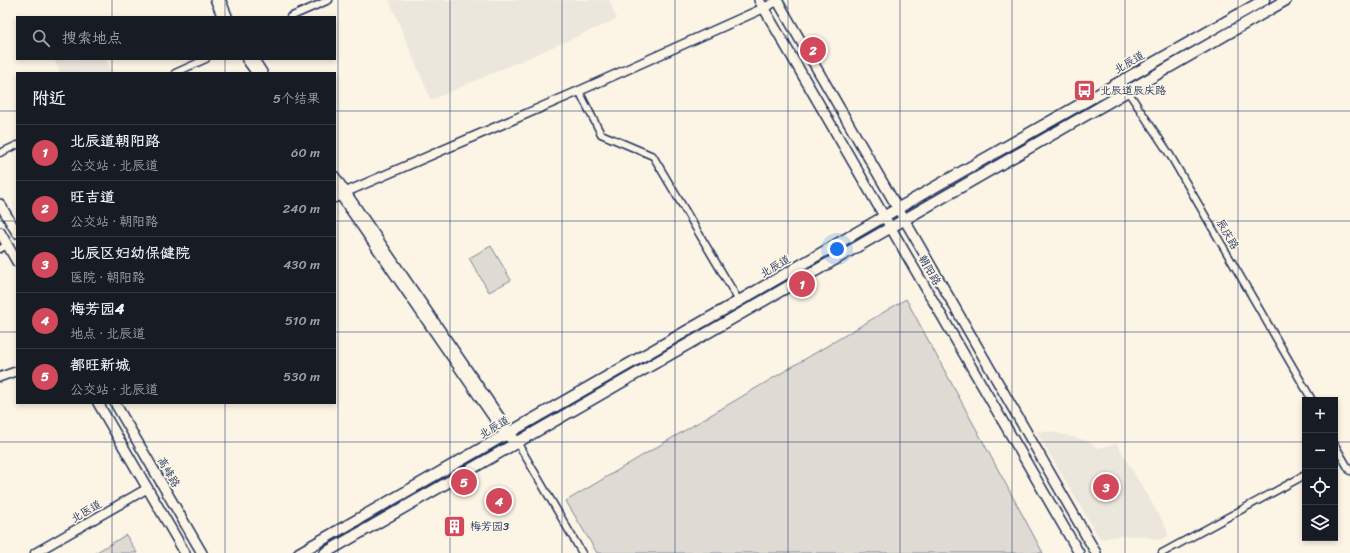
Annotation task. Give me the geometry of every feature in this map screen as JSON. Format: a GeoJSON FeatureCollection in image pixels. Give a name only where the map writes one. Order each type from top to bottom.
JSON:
{"type":"FeatureCollection","features":[{"type":"Feature","properties":{"kind":"main road","name":"朝阳路"},"geometry":{"type":"LineString","coordinates":[[759,0],[1079,553]]}},
{"type":"Feature","properties":{"kind":"main road","name":"朝阳路"},"geometry":{"type":"LineString","coordinates":[[777,0],[1096,553]]}},
{"type":"Feature","properties":{"kind":"main road","name":"北辰道"},"geometry":{"type":"LineString","coordinates":[[299,553],[739,301],[898,208],[1264,0]]}},
{"type":"Feature","properties":{"kind":"main road"},"geometry":{"type":"LineString","coordinates":[[325,553],[1286,0]]}},
{"type":"Feature","properties":{"kind":"main road"},"geometry":{"type":"LineString","coordinates":[[0,204],[16,231]]}},
{"type":"Feature","properties":{"kind":"main road"},"geometry":{"type":"LineString","coordinates":[[0,232],[4,247],[16,261]]}},
{"type":"Feature","properties":{"kind":"main road"},"geometry":{"type":"LineString","coordinates":[[99,404],[184,553]]}},
{"type":"Feature","properties":{"kind":"main road","name":"高峰路"},"geometry":{"type":"LineString","coordinates":[[116,404],[202,553]]}},
{"type":"Feature","properties":{"kind":"street"},"geometry":{"type":"LineString","coordinates":[[215,0],[222,16]]}},
{"type":"Feature","properties":{"kind":"street"},"geometry":{"type":"LineString","coordinates":[[221,0],[228,16]]}},
{"type":"Feature","properties":{"kind":"street"},"geometry":{"type":"LineString","coordinates":[[292,16],[329,0]]}},
{"type":"Feature","properties":{"kind":"street"},"geometry":{"type":"LineString","coordinates":[[340,195],[579,91],[764,8],[777,0]]}},
{"type":"Feature","properties":{"kind":"street"},"geometry":{"type":"LineString","coordinates":[[177,72],[204,60]]}},
{"type":"Feature","properties":{"kind":"street"},"geometry":{"type":"LineString","coordinates":[[247,60],[255,72]]}},
{"type":"Feature","properties":{"kind":"street"},"geometry":{"type":"LineString","coordinates":[[255,60],[262,72]]}},
{"type":"Feature","properties":{"kind":"street","name":"辰庆路"},"geometry":{"type":"LineString","coordinates":[[1119,82],[1170,155],[1310,397]]}},
{"type":"Feature","properties":{"kind":"street"},"geometry":{"type":"LineString","coordinates":[[579,91],[601,134],[653,156],[739,301]]}},
{"type":"Feature","properties":{"kind":"street","name":"辰庆路"},"geometry":{"type":"LineString","coordinates":[[1126,92],[1175,170],[1307,397]]}},
{"type":"Feature","properties":{"kind":"street"},"geometry":{"type":"LineString","coordinates":[[0,153],[16,145]]}},
{"type":"Feature","properties":{"kind":"street"},"geometry":{"type":"LineString","coordinates":[[336,180],[340,195],[508,433],[517,442],[582,553]]}},
{"type":"Feature","properties":{"kind":"street"},"geometry":{"type":"LineString","coordinates":[[0,377],[16,371]]}},
{"type":"Feature","properties":{"kind":"street"},"geometry":{"type":"LineString","coordinates":[[1338,446],[1350,471]]}},
{"type":"Feature","properties":{"kind":"street"},"geometry":{"type":"LineString","coordinates":[[1338,449],[1350,465]]}},
{"type":"Feature","properties":{"kind":"street"},"geometry":{"type":"LineString","coordinates":[[1338,457],[1342,455]]}},
{"type":"Feature","properties":{"kind":"street"},"geometry":{"type":"LineString","coordinates":[[1162,553],[1302,477]]}},
{"type":"Feature","properties":{"kind":"street","name":"北医道"},"geometry":{"type":"LineString","coordinates":[[35,553],[148,488]]}},
{"type":"Feature","properties":{"kind":"shaded area"},"geometry":{"type":"Polygon","coordinates":[[[389,0],[609,0],[617,19],[431,100],[389,0]]]}},
{"type":"Feature","properties":{"kind":"shaded area"},"geometry":{"type":"Polygon","coordinates":[[[54,60],[106,60],[112,72],[60,72],[54,60]]]}},
{"type":"Feature","properties":{"kind":"shaded area"},"geometry":{"type":"Polygon","coordinates":[[[491,246],[511,280],[489,292],[469,258],[491,246]]]}},
{"type":"Feature","properties":{"kind":"shaded area"},"geometry":{"type":"Polygon","coordinates":[[[906,299],[1043,553],[597,553],[566,501],[906,299]]]}},
{"type":"Feature","properties":{"kind":"shaded area"},"geometry":{"type":"Polygon","coordinates":[[[1036,431],[1053,432],[1088,441],[1097,448],[1117,444],[1166,527],[1168,536],[1160,540],[1139,536],[1120,536],[1100,539],[1036,431]]]}},
{"type":"Feature","properties":{"kind":"shaded area"},"geometry":{"type":"Polygon","coordinates":[[[126,535],[137,553],[95,553],[126,535]]]}},
{"type":"Feature","properties":{"kind":"place","name":"旺吉道"},"geometry":{"type":"Point","coordinates":[813,50]}},
{"type":"Feature","properties":{"kind":"place","name":"北辰道辰庆路"},"geometry":{"type":"Point","coordinates":[1085,90]}},
{"type":"Feature","properties":{"kind":"place","name":"北辰道朝阳路"},"geometry":{"type":"Point","coordinates":[802,284]}},
{"type":"Feature","properties":{"kind":"place","name":"都旺新城"},"geometry":{"type":"Point","coordinates":[464,482]}},
{"type":"Feature","properties":{"kind":"place","name":"北辰区妇幼保健院"},"geometry":{"type":"Point","coordinates":[1106,487]}},
{"type":"Feature","properties":{"kind":"place","name":"梅芳园4"},"geometry":{"type":"Point","coordinates":[499,501]}},
{"type":"Feature","properties":{"kind":"place","name":"梅芳园3"},"geometry":{"type":"Point","coordinates":[455,526]}}]}
